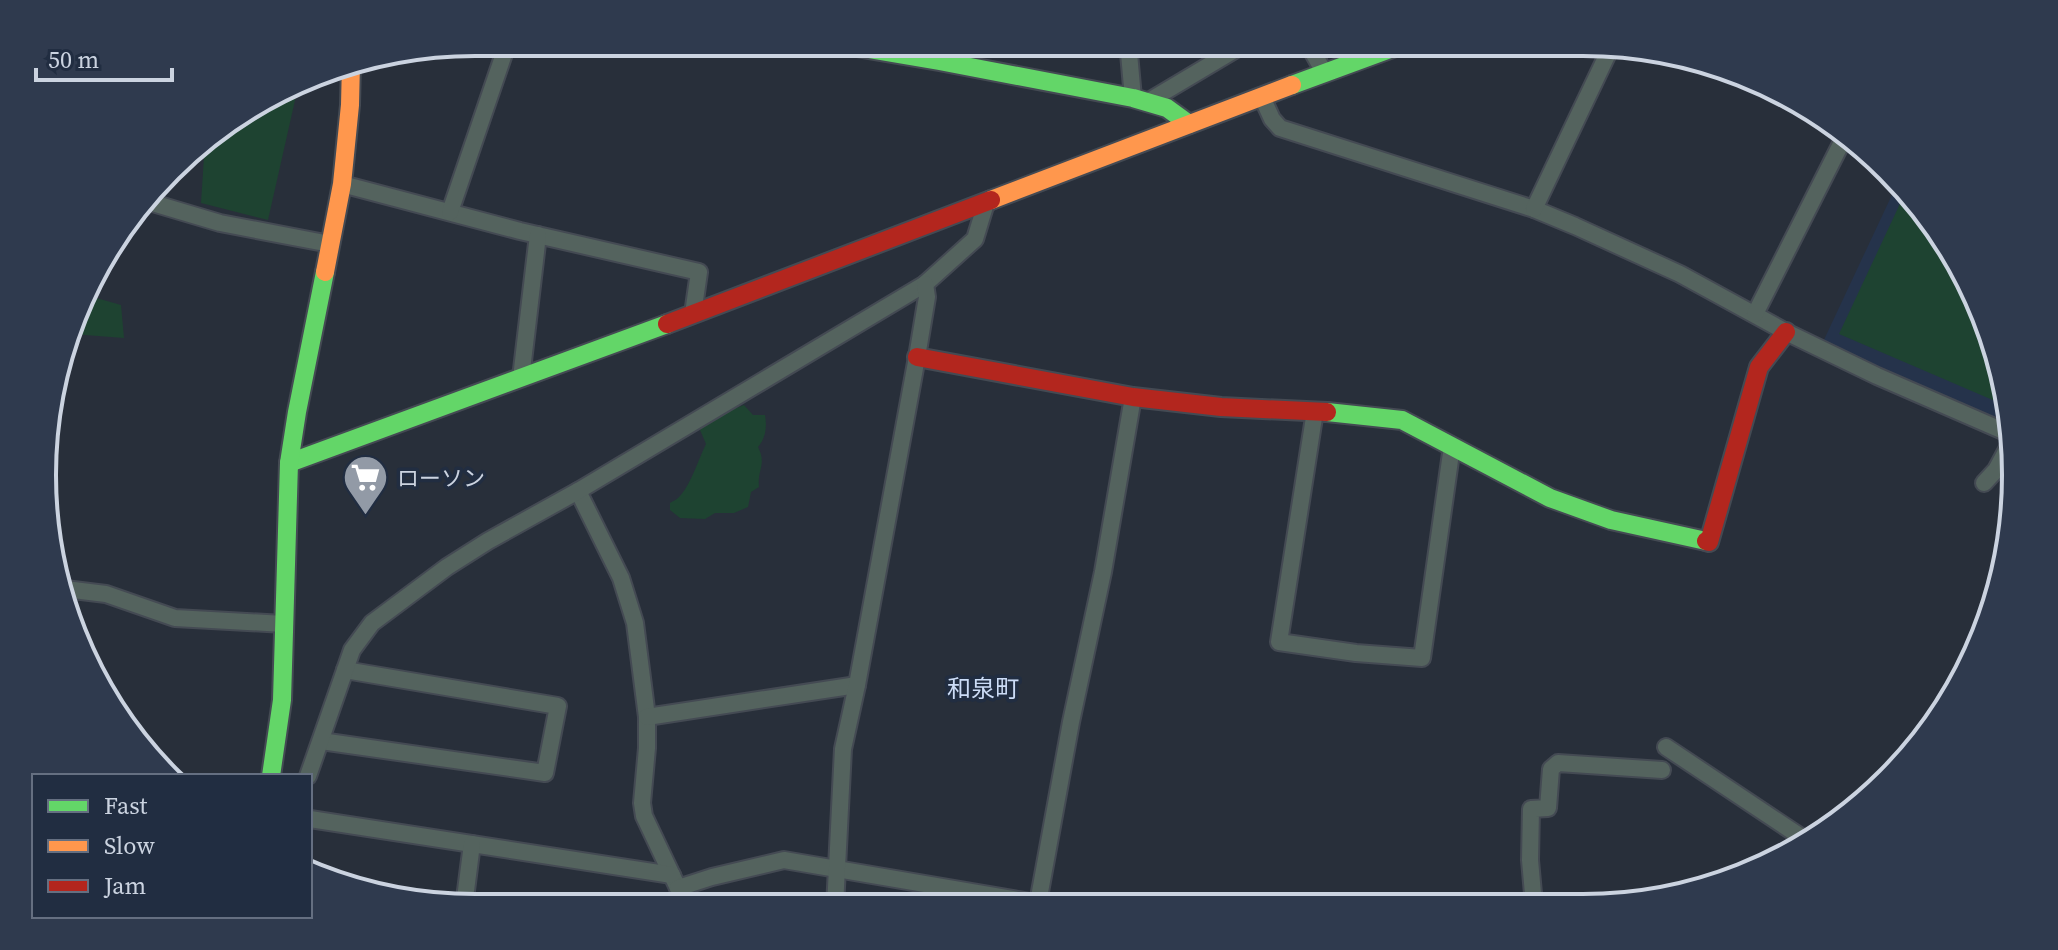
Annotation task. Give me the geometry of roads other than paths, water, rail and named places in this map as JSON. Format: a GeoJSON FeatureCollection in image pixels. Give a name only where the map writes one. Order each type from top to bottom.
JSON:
{"type":"FeatureCollection","features":[{"type":"Feature","properties":{"kind":"street"},"geometry":{"type":"LineString","coordinates":[[450,212],[503,56]]}},
{"type":"Feature","properties":{"kind":"street"},"geometry":{"type":"LineString","coordinates":[[910,56],[1141,100],[1167,108],[1189,124]]}},
{"type":"Feature","properties":{"kind":"street"},"geometry":{"type":"LineString","coordinates":[[1131,56],[1141,100]]}},
{"type":"Feature","properties":{"kind":"street"},"geometry":{"type":"LineString","coordinates":[[1141,100],[1210,56]]}},
{"type":"Feature","properties":{"kind":"street"},"geometry":{"type":"LineString","coordinates":[[1315,56],[1324,72]]}},
{"type":"Feature","properties":{"kind":"street"},"geometry":{"type":"LineString","coordinates":[[289,463],[693,314],[1369,56]]}},
{"type":"Feature","properties":{"kind":"street"},"geometry":{"type":"LineString","coordinates":[[1534,209],[1606,57]]}},
{"type":"Feature","properties":{"kind":"street"},"geometry":{"type":"LineString","coordinates":[[271,774],[282,700],[289,463],[342,184],[351,75]]}},
{"type":"Feature","properties":{"kind":"street"},"geometry":{"type":"LineString","coordinates":[[1262,97],[1280,128],[1534,209],[1680,274],[1786,332],[1877,376],[1999,429]]}},
{"type":"Feature","properties":{"kind":"street"},"geometry":{"type":"LineString","coordinates":[[1755,314],[1840,145]]}},
{"type":"Feature","properties":{"kind":"street"},"geometry":{"type":"LineString","coordinates":[[342,184],[538,235],[699,272],[693,314]]}},
{"type":"Feature","properties":{"kind":"street"},"geometry":{"type":"LineString","coordinates":[[309,774],[352,650],[372,623],[447,567],[925,284],[975,239],[986,203]]}},
{"type":"Feature","properties":{"kind":"street"},"geometry":{"type":"LineString","coordinates":[[156,204],[220,223],[330,244]]}},
{"type":"Feature","properties":{"kind":"street"},"geometry":{"type":"LineString","coordinates":[[521,378],[538,235]]}},
{"type":"Feature","properties":{"kind":"street"},"geometry":{"type":"LineString","coordinates":[[836,894],[843,749],[917,357],[927,297],[925,284]]}},
{"type":"Feature","properties":{"kind":"street"},"geometry":{"type":"LineString","coordinates":[[917,357],[1133,397],[1221,407],[1315,411],[1402,420],[1550,498],[1611,520],[1709,542],[1759,367],[1786,332]]}},
{"type":"Feature","properties":{"kind":"street"},"geometry":{"type":"LineString","coordinates":[[1048,894],[1071,722],[1103,572],[1133,397]]}},
{"type":"Feature","properties":{"kind":"street"},"geometry":{"type":"LineString","coordinates":[[1315,411],[1279,642],[1422,658],[1452,446]]}},
{"type":"Feature","properties":{"kind":"street"},"geometry":{"type":"LineString","coordinates":[[1984,483],[2001,460]]}},
{"type":"Feature","properties":{"kind":"street"},"geometry":{"type":"LineString","coordinates":[[578,491],[621,578],[635,623],[647,717],[644,816],[679,894]]}},
{"type":"Feature","properties":{"kind":"street"},"geometry":{"type":"LineString","coordinates":[[72,590],[106,594],[175,618],[284,624]]}},
{"type":"Feature","properties":{"kind":"street"},"geometry":{"type":"LineString","coordinates":[[321,741],[545,773],[558,706],[345,670]]}},
{"type":"Feature","properties":{"kind":"street"},"geometry":{"type":"LineString","coordinates":[[647,717],[857,685]]}},
{"type":"Feature","properties":{"kind":"street"},"geometry":{"type":"LineString","coordinates":[[1666,747],[1797,835]]}},
{"type":"Feature","properties":{"kind":"street"},"geometry":{"type":"LineString","coordinates":[[1533,894],[1531,809],[1548,808],[1551,769],[1558,763],[1662,770]]}},
{"type":"Feature","properties":{"kind":"street"},"geometry":{"type":"LineString","coordinates":[[312,819],[472,844],[675,882],[712,877],[784,860],[981,894]]}},
{"type":"Feature","properties":{"kind":"street"},"geometry":{"type":"LineString","coordinates":[[466,894],[472,844]]}},
{"type":"Feature","properties":{"kind":"place","name":"ローソン"},"geometry":{"type":"Point","coordinates":[366,517]}},
{"type":"Feature","properties":{"kind":"district","name":"和泉町"},"geometry":{"type":"Point","coordinates":[983,689]}}]}
